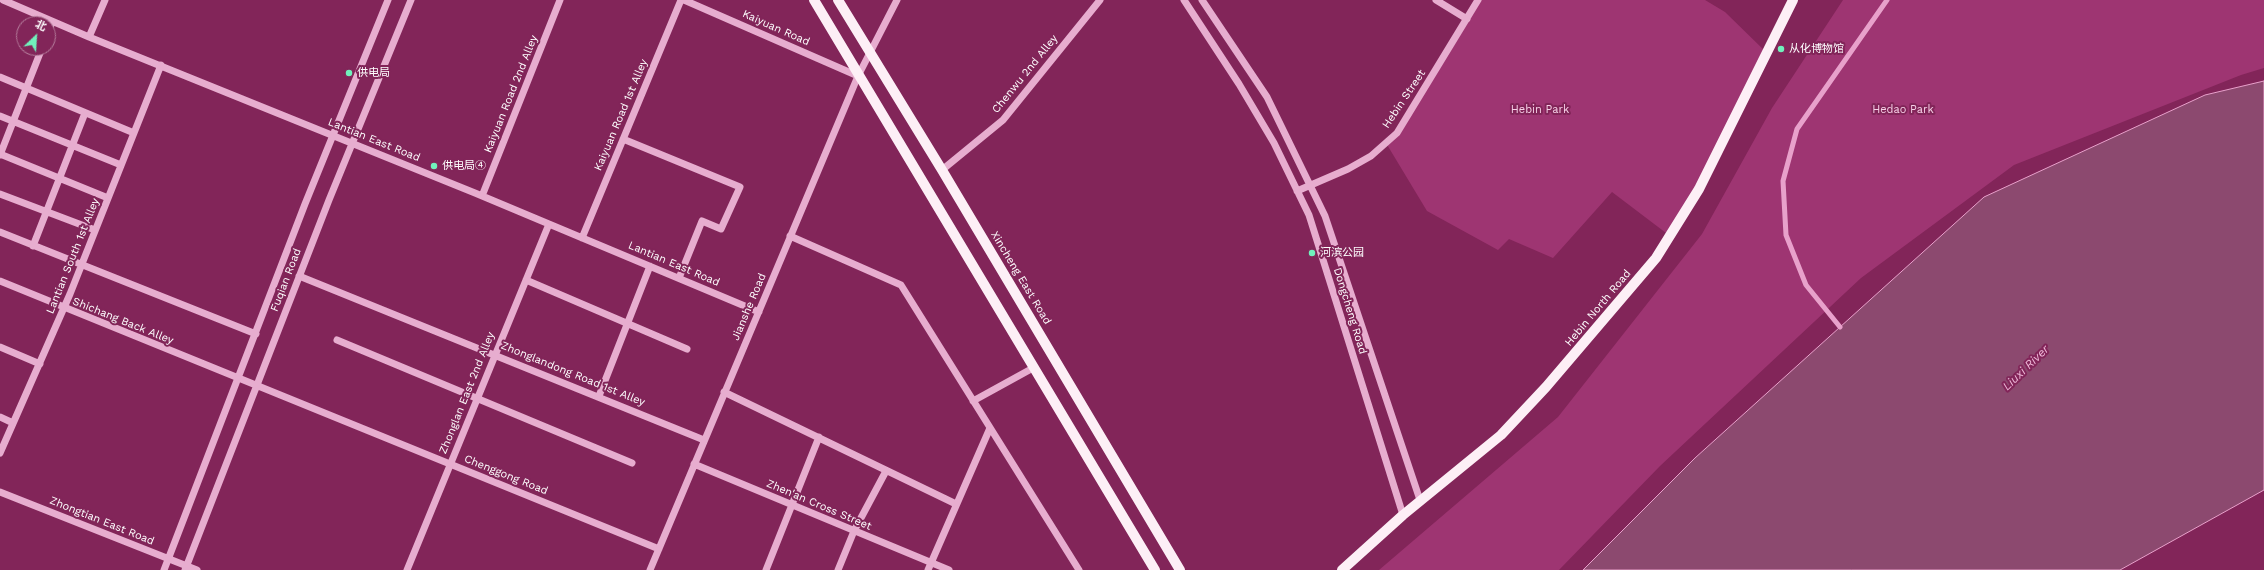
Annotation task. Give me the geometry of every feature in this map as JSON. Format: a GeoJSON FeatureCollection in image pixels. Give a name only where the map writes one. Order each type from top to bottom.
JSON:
{"type":"FeatureCollection","features":[{"type":"Feature","properties":{"kind":"main road"},"geometry":{"type":"LineString","coordinates":[[814,0],[858,76],[1155,570]]}},
{"type":"Feature","properties":{"kind":"main road","name":"Xincheng East Road"},"geometry":{"type":"LineString","coordinates":[[838,0],[942,170],[1180,570]]}},
{"type":"Feature","properties":{"kind":"main road","name":"Hebin North Road"},"geometry":{"type":"LineString","coordinates":[[1342,570],[1420,500],[1501,435],[1546,387],[1656,258],[1699,190],[1793,0]]}},
{"type":"Feature","properties":{"kind":"street"},"geometry":{"type":"LineString","coordinates":[[89,37],[105,0]]}},
{"type":"Feature","properties":{"kind":"street","name":"Fuqian Road"},"geometry":{"type":"LineString","coordinates":[[164,570],[333,135],[388,0]]}},
{"type":"Feature","properties":{"kind":"street","name":"Fuqian Road"},"geometry":{"type":"LineString","coordinates":[[185,568],[299,276],[411,0]]}},
{"type":"Feature","properties":{"kind":"street","name":"Kaiyuan Road 2nd Alley"},"geometry":{"type":"LineString","coordinates":[[482,196],[560,0]]}},
{"type":"Feature","properties":{"kind":"street","name":"Kaiyuan Road 1st Alley"},"geometry":{"type":"LineString","coordinates":[[582,238],[681,0]]}},
{"type":"Feature","properties":{"kind":"street","name":"Kaiyuan Road"},"geometry":{"type":"LineString","coordinates":[[684,0],[858,76]]}},
{"type":"Feature","properties":{"kind":"street","name":"Jianshe Road"},"geometry":{"type":"LineString","coordinates":[[650,570],[858,76],[897,0]]}},
{"type":"Feature","properties":{"kind":"street","name":"Chenwu 2nd Alley"},"geometry":{"type":"LineString","coordinates":[[942,170],[1003,120],[1100,0]]}},
{"type":"Feature","properties":{"kind":"street","name":"Dongcheng Road"},"geometry":{"type":"LineString","coordinates":[[1184,0],[1243,89],[1274,143],[1309,215],[1403,515]]}},
{"type":"Feature","properties":{"kind":"street","name":"Dongcheng Road"},"geometry":{"type":"LineString","coordinates":[[1202,0],[1267,97],[1326,216],[1420,500]]}},
{"type":"Feature","properties":{"kind":"street"},"geometry":{"type":"LineString","coordinates":[[1436,0],[1467,19]]}},
{"type":"Feature","properties":{"kind":"street","name":"Hebin Street"},"geometry":{"type":"LineString","coordinates":[[1297,191],[1348,169],[1371,156],[1397,133],[1478,0]]}},
{"type":"Feature","properties":{"kind":"street","name":"Lantian East Road"},"geometry":{"type":"LineString","coordinates":[[7,1],[39,16]]}},
{"type":"Feature","properties":{"kind":"street","name":"Lantian East Road"},"geometry":{"type":"LineString","coordinates":[[56,24],[353,142],[759,312]]}},
{"type":"Feature","properties":{"kind":"street"},"geometry":{"type":"LineString","coordinates":[[39,56],[0,155],[108,198]]}},
{"type":"Feature","properties":{"kind":"street","name":"Lantian South 1st Alley"},"geometry":{"type":"LineString","coordinates":[[0,453],[64,309],[161,65]]}},
{"type":"Feature","properties":{"kind":"street"},"geometry":{"type":"LineString","coordinates":[[0,77],[134,133]]}},
{"type":"Feature","properties":{"kind":"street"},"geometry":{"type":"LineString","coordinates":[[33,246],[85,113]]}},
{"type":"Feature","properties":{"kind":"street"},"geometry":{"type":"LineString","coordinates":[[0,116],[121,166]]}},
{"type":"Feature","properties":{"kind":"street"},"geometry":{"type":"LineString","coordinates":[[623,139],[740,187],[721,229],[702,221],[679,278]]}},
{"type":"Feature","properties":{"kind":"street"},"geometry":{"type":"LineString","coordinates":[[0,194],[95,230]]}},
{"type":"Feature","properties":{"kind":"street","name":"Zhonglan East 2nd Alley"},"geometry":{"type":"LineString","coordinates":[[407,570],[494,354],[549,224]]}},
{"type":"Feature","properties":{"kind":"street"},"geometry":{"type":"LineString","coordinates":[[0,232],[256,334]]}},
{"type":"Feature","properties":{"kind":"street"},"geometry":{"type":"LineString","coordinates":[[790,236],[901,285],[1079,570]]}},
{"type":"Feature","properties":{"kind":"street"},"geometry":{"type":"LineString","coordinates":[[599,396],[650,266]]}},
{"type":"Feature","properties":{"kind":"street","name":"Zhonglandong Road 1st Alley"},"geometry":{"type":"LineString","coordinates":[[299,276],[599,396],[704,440]]}},
{"type":"Feature","properties":{"kind":"street"},"geometry":{"type":"LineString","coordinates":[[526,280],[687,349]]}},
{"type":"Feature","properties":{"kind":"street","name":"Shichang Back Alley"},"geometry":{"type":"LineString","coordinates":[[0,281],[64,309],[256,386]]}},
{"type":"Feature","properties":{"kind":"street"},"geometry":{"type":"LineString","coordinates":[[337,340],[477,397],[632,463]]}},
{"type":"Feature","properties":{"kind":"street"},"geometry":{"type":"LineString","coordinates":[[0,347],[40,364]]}},
{"type":"Feature","properties":{"kind":"street"},"geometry":{"type":"LineString","coordinates":[[973,401],[1033,368]]}},
{"type":"Feature","properties":{"kind":"street","name":"Chenggong Road"},"geometry":{"type":"LineString","coordinates":[[256,386],[659,548]]}},
{"type":"Feature","properties":{"kind":"street"},"geometry":{"type":"LineString","coordinates":[[724,392],[956,504]]}},
{"type":"Feature","properties":{"kind":"street"},"geometry":{"type":"LineString","coordinates":[[0,417],[13,423]]}},
{"type":"Feature","properties":{"kind":"street"},"geometry":{"type":"LineString","coordinates":[[929,567],[990,428]]}},
{"type":"Feature","properties":{"kind":"street"},"geometry":{"type":"LineString","coordinates":[[766,570],[819,437]]}},
{"type":"Feature","properties":{"kind":"street","name":"Zhen'an Cross Street"},"geometry":{"type":"LineString","coordinates":[[694,464],[854,532],[929,567],[949,570]]}},
{"type":"Feature","properties":{"kind":"street"},"geometry":{"type":"LineString","coordinates":[[838,570],[854,532],[886,471]]}},
{"type":"Feature","properties":{"kind":"street","name":"Zhongtian East Road"},"geometry":{"type":"LineString","coordinates":[[0,492],[185,568],[197,570]]}},
{"type":"Feature","properties":{"kind":"green space","name":"Hebin Park"},"geometry":{"type":"Polygon","coordinates":[[[1479,0],[1705,0],[1725,12],[1768,54],[1670,236],[1612,192],[1553,258],[1509,239],[1498,250],[1427,211],[1386,143],[1397,133],[1479,0]]]}},
{"type":"Feature","properties":{"kind":"green space","name":"Hedao Park"},"geometry":{"type":"Polygon","coordinates":[[[1843,0],[2264,0],[2264,68],[2241,75],[2014,165],[1861,278],[1660,466],[1559,570],[1379,570],[1558,417],[1702,234],[1772,108],[1843,0]]]}},
{"type":"Feature","properties":{"kind":"water","name":"Liuxi River"},"geometry":{"type":"Polygon","coordinates":[[[2264,81],[2264,490],[2120,570],[1583,570],[1695,458],[1984,197],[2205,95],[2264,81]]]}},
{"type":"Feature","properties":{"kind":"waterway"},"geometry":{"type":"LineString","coordinates":[[1840,327],[1806,285],[1786,235],[1783,181],[1797,129],[1887,0]]}},
{"type":"Feature","properties":{"kind":"place","name":"从化博物馆"},"geometry":{"type":"Point","coordinates":[1781,49]}},
{"type":"Feature","properties":{"kind":"place","name":"供电局"},"geometry":{"type":"Point","coordinates":[349,73]}},
{"type":"Feature","properties":{"kind":"place","name":"供电局④"},"geometry":{"type":"Point","coordinates":[434,166]}},
{"type":"Feature","properties":{"kind":"place","name":"河滨公园"},"geometry":{"type":"Point","coordinates":[1312,253]}}]}
